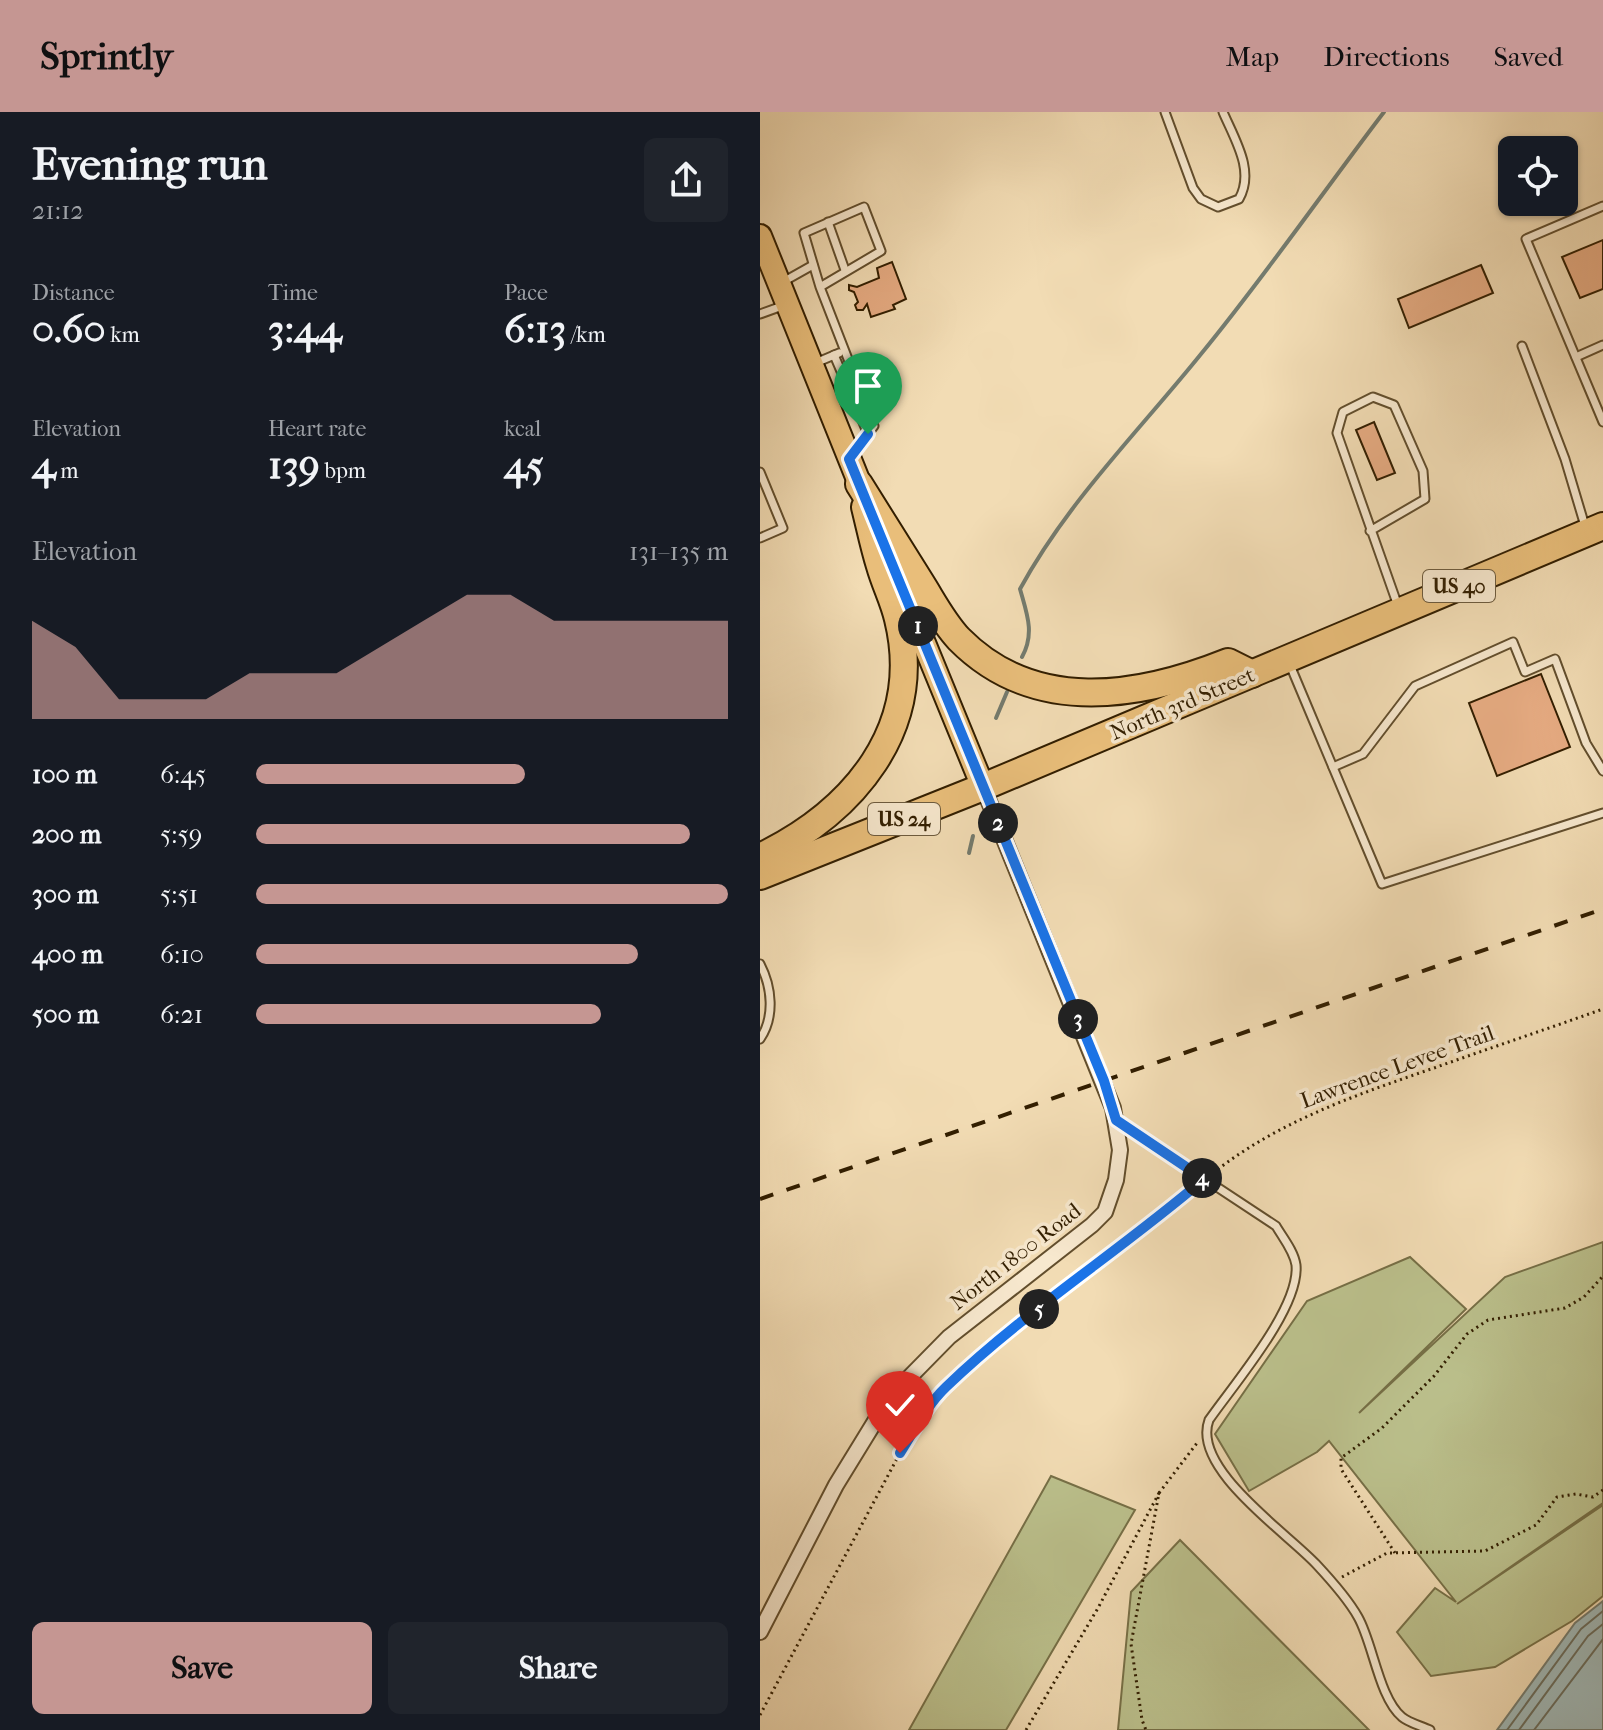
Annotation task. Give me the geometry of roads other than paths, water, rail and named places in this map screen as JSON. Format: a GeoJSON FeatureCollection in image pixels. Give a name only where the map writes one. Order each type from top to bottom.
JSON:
{"type":"FeatureCollection","features":[{"type":"Feature","properties":{"kind":"highway"},"geometry":{"type":"LineString","coordinates":[[859,484],[943,620],[977,655],[1013,676],[1061,690],[1104,693],[1138,691],[1181,680],[1228,662],[1252,674]]}},
{"type":"Feature","properties":{"kind":"highway"},"geometry":{"type":"LineString","coordinates":[[760,857],[792,841],[862,782],[882,751],[895,713],[902,685],[900,629],[879,566],[859,484]]}},
{"type":"Feature","properties":{"kind":"highway","name":"North 3rd Street"},"geometry":{"type":"LineString","coordinates":[[760,876],[983,787],[1595,529]]}},
{"type":"Feature","properties":{"kind":"main road"},"geometry":{"type":"LineString","coordinates":[[760,236],[983,787]]}},
{"type":"Feature","properties":{"kind":"street","name":"North 1800 Road"},"geometry":{"type":"LineString","coordinates":[[760,1632],[836,1485],[890,1397],[949,1337],[1105,1212],[1119,1166],[1116,1120],[1104,1081],[983,787]]}},
{"type":"Feature","properties":{"kind":"lane"},"geometry":{"type":"LineString","coordinates":[[1165,112],[1193,188],[1209,205],[1229,204],[1239,199],[1246,187],[1246,172],[1223,112]]}},
{"type":"Feature","properties":{"kind":"lane"},"geometry":{"type":"LineString","coordinates":[[1603,206],[1526,239],[1603,422]]}},
{"type":"Feature","properties":{"kind":"lane"},"geometry":{"type":"LineString","coordinates":[[820,287],[881,251],[864,207],[804,233],[820,287],[874,426],[849,459]]}},
{"type":"Feature","properties":{"kind":"lane"},"geometry":{"type":"LineString","coordinates":[[828,222],[845,270]]}},
{"type":"Feature","properties":{"kind":"lane"},"geometry":{"type":"LineString","coordinates":[[760,314],[813,265]]}},
{"type":"Feature","properties":{"kind":"lane"},"geometry":{"type":"LineString","coordinates":[[1576,357],[1603,345]]}},
{"type":"Feature","properties":{"kind":"lane"},"geometry":{"type":"LineString","coordinates":[[1522,346],[1595,529]]}},
{"type":"Feature","properties":{"kind":"lane"},"geometry":{"type":"LineString","coordinates":[[811,365],[844,351]]}},
{"type":"Feature","properties":{"kind":"lane"},"geometry":{"type":"LineString","coordinates":[[834,355],[868,434]]}},
{"type":"Feature","properties":{"kind":"lane"},"geometry":{"type":"LineString","coordinates":[[1370,531],[1425,499],[1423,471],[1394,405],[1373,397],[1343,412],[1337,433],[1370,531],[1400,612]]}},
{"type":"Feature","properties":{"kind":"lane"},"geometry":{"type":"LineString","coordinates":[[760,472],[783,528],[760,538]]}},
{"type":"Feature","properties":{"kind":"lane"},"geometry":{"type":"LineString","coordinates":[[1333,767],[1363,754],[1415,686],[1513,642],[1525,672],[1555,659],[1586,743],[1603,771]]}},
{"type":"Feature","properties":{"kind":"lane"},"geometry":{"type":"LineString","coordinates":[[1287,659],[1382,884],[1603,813]]}},
{"type":"Feature","properties":{"kind":"lane"},"geometry":{"type":"LineString","coordinates":[[760,964],[768,980],[770,1005],[765,1031],[760,1039]]}},
{"type":"Feature","properties":{"kind":"lane"},"geometry":{"type":"LineString","coordinates":[[1116,1120],[1276,1226],[1296,1265],[1292,1292],[1283,1315],[1209,1420],[1204,1433],[1207,1446],[1239,1494],[1284,1533],[1358,1616],[1389,1697],[1402,1717],[1430,1730]]}},
{"type":"Feature","properties":{"kind":"water"},"geometry":{"type":"Polygon","coordinates":[[[1603,1601],[1603,1730],[1497,1730],[1575,1623],[1603,1601]]]}},
{"type":"Feature","properties":{"kind":"waterway"},"geometry":{"type":"LineString","coordinates":[[1022,657],[1029,632],[1020,589],[1039,557],[1105,467],[1248,295],[1384,112]]}},
{"type":"Feature","properties":{"kind":"waterway"},"geometry":{"type":"LineString","coordinates":[[996,718],[1007,692]]}},
{"type":"Feature","properties":{"kind":"waterway"},"geometry":{"type":"LineString","coordinates":[[969,853],[973,836]]}},
{"type":"Feature","properties":{"kind":"railway"},"geometry":{"type":"LineString","coordinates":[[760,1199],[1603,909]]}}]}
